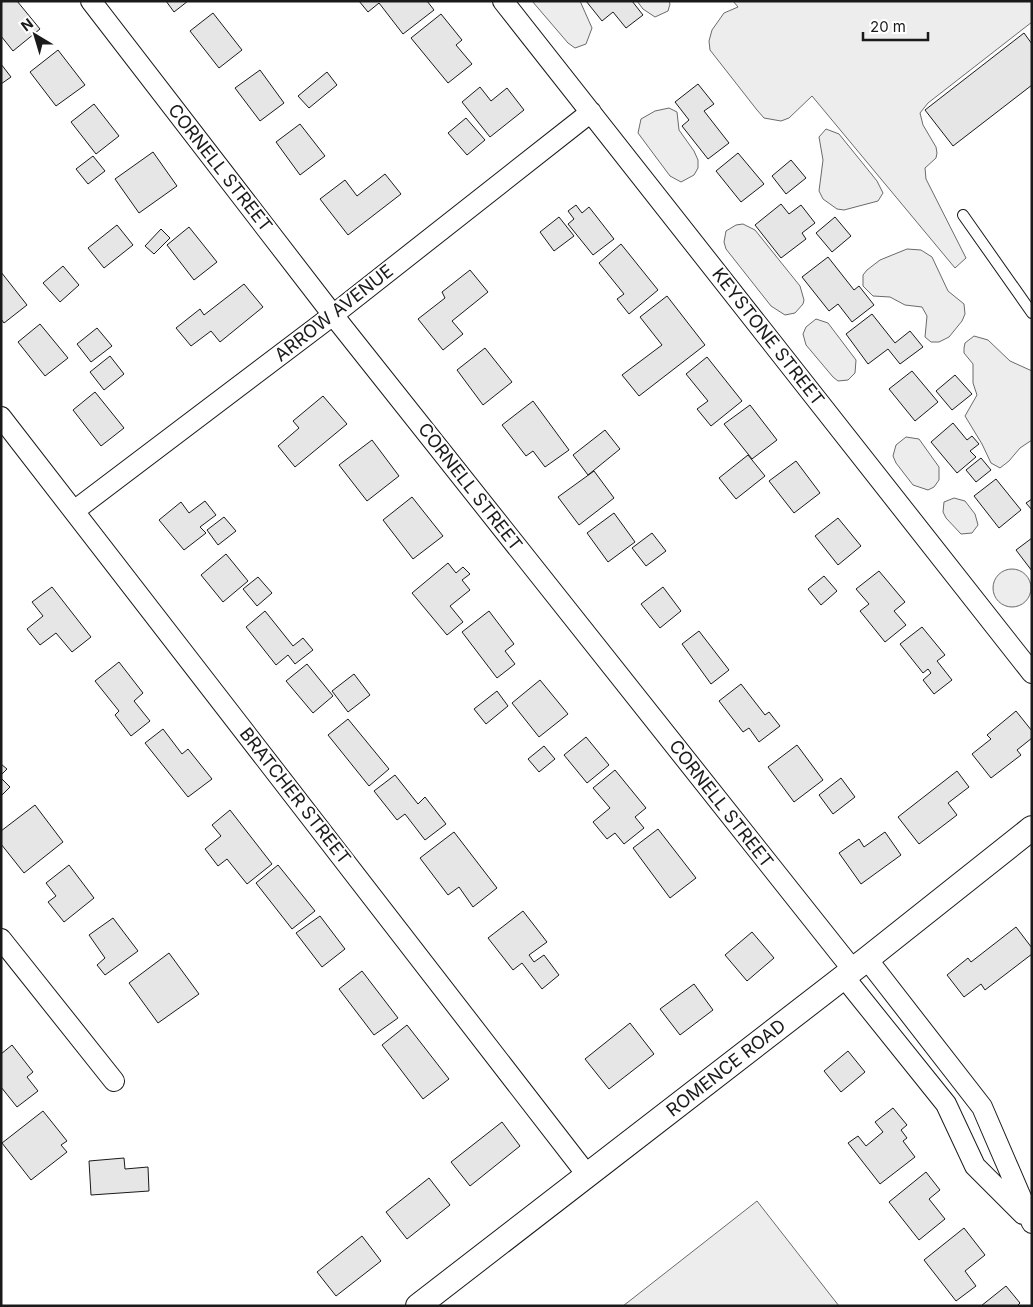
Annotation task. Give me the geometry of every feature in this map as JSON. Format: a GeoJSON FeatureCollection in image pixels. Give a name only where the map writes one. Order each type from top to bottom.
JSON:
{"type":"FeatureCollection","features":[{"type":"Feature","properties":{"kind":"street","name":"CORNELL STREET"},"geometry":{"type":"LineString","coordinates":[[91,1],[333,315],[854,969]]}},
{"type":"Feature","properties":{"kind":"street","name":"KEYSTONE STREET"},"geometry":{"type":"LineString","coordinates":[[504,1],[1032,673]]}},
{"type":"Feature","properties":{"kind":"street","name":"ARROW AVENUE"},"geometry":{"type":"LineString","coordinates":[[74,511],[333,315],[591,112]]}},
{"type":"Feature","properties":{"kind":"street","name":"BRATCHER STREET"},"geometry":{"type":"LineString","coordinates":[[1,417],[588,1176]]}},
{"type":"Feature","properties":{"kind":"street","name":"ROMENCE ROAD"},"geometry":{"type":"LineString","coordinates":[[418,1306],[854,969],[1032,828]]}},
{"type":"Feature","properties":{"kind":"street"},"geometry":{"type":"LineString","coordinates":[[1,939],[114,1081]]}},
{"type":"Feature","properties":{"kind":"street"},"geometry":{"type":"LineString","coordinates":[[854,969],[982,1106],[1031,1221]]}},
{"type":"Feature","properties":{"kind":"street"},"geometry":{"type":"LineString","coordinates":[[854,969],[946,1104],[975,1166],[1031,1221]]}},
{"type":"Feature","properties":{"kind":"lane"},"geometry":{"type":"LineString","coordinates":[[963,215],[1032,313]]}},
{"type":"Feature","properties":{"kind":"shaded area"},"geometry":{"type":"Polygon","coordinates":[[[532,1],[580,1],[592,28],[586,44],[575,48],[568,43],[532,1]]]}},
{"type":"Feature","properties":{"kind":"shaded area"},"geometry":{"type":"Polygon","coordinates":[[[637,1],[669,1],[670,4],[668,11],[655,17],[643,9],[637,1]]]}},
{"type":"Feature","properties":{"kind":"shaded area"},"geometry":{"type":"Polygon","coordinates":[[[733,1],[1032,1],[1032,22],[928,103],[920,113],[923,125],[936,147],[937,153],[936,158],[925,168],[926,179],[966,258],[955,268],[812,96],[789,118],[781,121],[764,118],[757,110],[710,50],[709,41],[712,30],[724,13],[738,7],[733,1]]]}},
{"type":"Feature","properties":{"kind":"shaded area"},"geometry":{"type":"Polygon","coordinates":[[[669,108],[677,112],[679,130],[698,160],[698,168],[694,175],[681,182],[670,176],[638,133],[641,119],[655,111],[669,108]]]}},
{"type":"Feature","properties":{"kind":"shaded area"},"geometry":{"type":"Polygon","coordinates":[[[826,129],[839,134],[877,181],[883,193],[878,201],[844,210],[837,209],[823,199],[819,191],[823,160],[819,137],[826,129]]]}},
{"type":"Feature","properties":{"kind":"shaded area"},"geometry":{"type":"Polygon","coordinates":[[[743,224],[755,230],[800,286],[804,300],[795,313],[785,315],[771,306],[726,249],[724,242],[726,231],[736,225],[743,224]]]}},
{"type":"Feature","properties":{"kind":"shaded area"},"geometry":{"type":"Polygon","coordinates":[[[907,249],[921,250],[932,257],[948,291],[964,304],[965,314],[962,321],[949,337],[939,342],[931,342],[925,337],[927,316],[922,307],[905,305],[890,297],[873,296],[863,286],[863,275],[867,270],[880,260],[907,249]]]}},
{"type":"Feature","properties":{"kind":"shaded area"},"geometry":{"type":"Polygon","coordinates":[[[816,319],[828,323],[856,360],[855,373],[848,380],[838,381],[833,377],[806,345],[803,334],[806,327],[816,319]]]}},
{"type":"Feature","properties":{"kind":"shaded area"},"geometry":{"type":"Polygon","coordinates":[[[974,336],[988,340],[1010,361],[1032,371],[1032,440],[1020,448],[1000,468],[991,463],[965,416],[977,395],[973,383],[973,364],[964,353],[965,343],[974,336]]]}},
{"type":"Feature","properties":{"kind":"shaded area"},"geometry":{"type":"Polygon","coordinates":[[[906,437],[919,439],[939,467],[939,480],[934,487],[928,490],[913,485],[896,463],[893,456],[896,445],[906,437]]]}},
{"type":"Feature","properties":{"kind":"shaded area"},"geometry":{"type":"Polygon","coordinates":[[[954,498],[965,501],[975,514],[978,525],[972,533],[961,534],[946,518],[943,512],[944,502],[954,498]]]}},
{"type":"Feature","properties":{"kind":"shaded area"},"geometry":{"type":"Polygon","coordinates":[[[1012,569],[1019,570],[1025,575],[1030,581],[1030,595],[1025,601],[1019,606],[1012,607],[1005,606],[999,601],[994,595],[993,588],[994,581],[999,575],[1005,570],[1012,569]]]}},
{"type":"Feature","properties":{"kind":"shaded area"},"geometry":{"type":"Polygon","coordinates":[[[757,1201],[839,1306],[623,1306],[757,1201]]]}},
{"type":"Feature","properties":{"kind":"building"},"geometry":{"type":"Polygon","coordinates":[[[1,1],[17,1],[40,29],[13,51],[1,36],[1,1]]]}},
{"type":"Feature","properties":{"kind":"building"},"geometry":{"type":"Polygon","coordinates":[[[166,1],[188,1],[174,12],[166,1]]]}},
{"type":"Feature","properties":{"kind":"building"},"geometry":{"type":"Polygon","coordinates":[[[359,1],[427,1],[434,10],[403,34],[379,3],[368,12],[359,1]]]}},
{"type":"Feature","properties":{"kind":"building"},"geometry":{"type":"Polygon","coordinates":[[[586,1],[632,1],[643,15],[626,28],[613,12],[602,21],[586,1]]]}},
{"type":"Feature","properties":{"kind":"building"},"geometry":{"type":"Polygon","coordinates":[[[213,13],[242,50],[219,68],[190,31],[213,13]]]}},
{"type":"Feature","properties":{"kind":"building"},"geometry":{"type":"Polygon","coordinates":[[[441,14],[462,40],[456,45],[472,64],[448,83],[411,38],[441,14]]]}},
{"type":"Feature","properties":{"kind":"building"},"geometry":{"type":"Polygon","coordinates":[[[1024,33],[1032,44],[1032,85],[953,146],[925,110],[1024,33]]]}},
{"type":"Feature","properties":{"kind":"building"},"geometry":{"type":"Polygon","coordinates":[[[58,50],[85,85],[56,106],[30,72],[58,50]]]}},
{"type":"Feature","properties":{"kind":"building"},"geometry":{"type":"Polygon","coordinates":[[[1,64],[11,77],[1,84],[1,64]]]}},
{"type":"Feature","properties":{"kind":"building"},"geometry":{"type":"Polygon","coordinates":[[[260,70],[284,103],[260,121],[235,88],[260,70]]]}},
{"type":"Feature","properties":{"kind":"building"},"geometry":{"type":"Polygon","coordinates":[[[327,72],[337,85],[309,108],[298,96],[327,72]]]}},
{"type":"Feature","properties":{"kind":"building"},"geometry":{"type":"Polygon","coordinates":[[[698,84],[714,104],[704,111],[729,143],[708,159],[682,126],[689,120],[675,102],[698,84]]]}},
{"type":"Feature","properties":{"kind":"building"},"geometry":{"type":"Polygon","coordinates":[[[480,87],[491,101],[507,88],[524,110],[490,137],[462,102],[480,87]]]}},
{"type":"Feature","properties":{"kind":"building"},"geometry":{"type":"Polygon","coordinates":[[[94,104],[119,136],[96,154],[71,122],[94,104]]]}},
{"type":"Feature","properties":{"kind":"building"},"geometry":{"type":"Polygon","coordinates":[[[466,118],[485,140],[467,155],[448,133],[466,118]]]}},
{"type":"Feature","properties":{"kind":"building"},"geometry":{"type":"Polygon","coordinates":[[[300,124],[325,156],[300,175],[276,142],[300,124]]]}},
{"type":"Feature","properties":{"kind":"building"},"geometry":{"type":"Polygon","coordinates":[[[153,152],[177,186],[139,213],[115,179],[153,152]]]}},
{"type":"Feature","properties":{"kind":"building"},"geometry":{"type":"Polygon","coordinates":[[[738,153],[764,184],[741,202],[716,171],[738,153]]]}},
{"type":"Feature","properties":{"kind":"building"},"geometry":{"type":"Polygon","coordinates":[[[93,156],[105,171],[88,184],[76,169],[93,156]]]}},
{"type":"Feature","properties":{"kind":"building"},"geometry":{"type":"Polygon","coordinates":[[[791,160],[806,178],[786,194],[772,176],[791,160]]]}},
{"type":"Feature","properties":{"kind":"building"},"geometry":{"type":"Polygon","coordinates":[[[385,174],[401,194],[348,235],[320,199],[345,180],[357,196],[385,174]]]}},
{"type":"Feature","properties":{"kind":"building"},"geometry":{"type":"Polygon","coordinates":[[[781,204],[789,214],[801,205],[815,223],[802,233],[806,239],[781,258],[755,225],[781,204]]]}},
{"type":"Feature","properties":{"kind":"building"},"geometry":{"type":"Polygon","coordinates":[[[576,205],[582,213],[589,207],[614,239],[593,255],[568,224],[574,219],[568,211],[576,205]]]}},
{"type":"Feature","properties":{"kind":"building"},"geometry":{"type":"Polygon","coordinates":[[[559,217],[574,236],[554,251],[540,232],[559,217]]]}},
{"type":"Feature","properties":{"kind":"building"},"geometry":{"type":"Polygon","coordinates":[[[835,217],[851,236],[832,252],[816,233],[835,217]]]}},
{"type":"Feature","properties":{"kind":"building"},"geometry":{"type":"Polygon","coordinates":[[[117,225],[133,245],[104,268],[88,248],[117,225]]]}},
{"type":"Feature","properties":{"kind":"building"},"geometry":{"type":"Polygon","coordinates":[[[189,227],[217,262],[194,280],[167,245],[189,227]]]}},
{"type":"Feature","properties":{"kind":"building"},"geometry":{"type":"Polygon","coordinates":[[[161,229],[170,238],[154,254],[145,246],[161,229]]]}},
{"type":"Feature","properties":{"kind":"building"},"geometry":{"type":"Polygon","coordinates":[[[621,244],[658,290],[629,314],[617,299],[624,294],[599,263],[621,244]]]}},
{"type":"Feature","properties":{"kind":"building"},"geometry":{"type":"Polygon","coordinates":[[[828,257],[854,290],[859,286],[874,305],[852,322],[838,304],[829,311],[802,277],[828,257]]]}},
{"type":"Feature","properties":{"kind":"building"},"geometry":{"type":"Polygon","coordinates":[[[63,266],[79,285],[60,302],[43,283],[63,266]]]}},
{"type":"Feature","properties":{"kind":"building"},"geometry":{"type":"Polygon","coordinates":[[[470,270],[488,292],[452,321],[463,334],[443,350],[418,319],[445,298],[442,292],[470,270]]]}},
{"type":"Feature","properties":{"kind":"building"},"geometry":{"type":"Polygon","coordinates":[[[1,272],[27,305],[4,323],[1,319],[1,272]]]}},
{"type":"Feature","properties":{"kind":"building"},"geometry":{"type":"Polygon","coordinates":[[[244,284],[263,307],[220,342],[211,331],[191,346],[176,328],[200,309],[204,315],[244,284]]]}},
{"type":"Feature","properties":{"kind":"building"},"geometry":{"type":"Polygon","coordinates":[[[667,296],[705,345],[639,396],[622,375],[662,345],[640,317],[667,296]]]}},
{"type":"Feature","properties":{"kind":"building"},"geometry":{"type":"Polygon","coordinates":[[[872,314],[895,343],[910,331],[923,347],[900,364],[888,349],[868,364],[846,334],[872,314]]]}},
{"type":"Feature","properties":{"kind":"building"},"geometry":{"type":"Polygon","coordinates":[[[40,324],[68,358],[45,376],[18,342],[40,324]]]}},
{"type":"Feature","properties":{"kind":"building"},"geometry":{"type":"Polygon","coordinates":[[[97,328],[112,346],[91,362],[77,344],[97,328]]]}},
{"type":"Feature","properties":{"kind":"building"},"geometry":{"type":"Polygon","coordinates":[[[485,348],[512,382],[483,405],[457,370],[485,348]]]}},
{"type":"Feature","properties":{"kind":"building"},"geometry":{"type":"Polygon","coordinates":[[[110,356],[124,374],[104,390],[90,372],[110,356]]]}},
{"type":"Feature","properties":{"kind":"building"},"geometry":{"type":"Polygon","coordinates":[[[707,357],[742,401],[711,426],[697,409],[708,401],[686,374],[707,357]]]}},
{"type":"Feature","properties":{"kind":"building"},"geometry":{"type":"Polygon","coordinates":[[[912,371],[938,402],[915,421],[889,389],[912,371]]]}},
{"type":"Feature","properties":{"kind":"building"},"geometry":{"type":"Polygon","coordinates":[[[955,375],[972,394],[952,410],[936,391],[955,375]]]}},
{"type":"Feature","properties":{"kind":"building"},"geometry":{"type":"Polygon","coordinates":[[[95,392],[124,428],[101,446],[73,410],[95,392]]]}},
{"type":"Feature","properties":{"kind":"building"},"geometry":{"type":"Polygon","coordinates":[[[323,396],[347,424],[295,467],[278,446],[299,428],[293,421],[323,396]]]}},
{"type":"Feature","properties":{"kind":"building"},"geometry":{"type":"Polygon","coordinates":[[[533,401],[569,450],[545,467],[533,451],[526,456],[502,425],[533,401]]]}},
{"type":"Feature","properties":{"kind":"building"},"geometry":{"type":"Polygon","coordinates":[[[750,405],[777,440],[752,459],[724,424],[750,405]]]}},
{"type":"Feature","properties":{"kind":"building"},"geometry":{"type":"Polygon","coordinates":[[[953,423],[967,440],[972,436],[979,444],[970,451],[976,457],[957,473],[931,442],[953,423]]]}},
{"type":"Feature","properties":{"kind":"building"},"geometry":{"type":"Polygon","coordinates":[[[605,430],[620,449],[588,475],[573,455],[605,430]]]}},
{"type":"Feature","properties":{"kind":"building"},"geometry":{"type":"Polygon","coordinates":[[[372,440],[399,476],[367,501],[339,465],[372,440]]]}},
{"type":"Feature","properties":{"kind":"building"},"geometry":{"type":"Polygon","coordinates":[[[748,455],[765,476],[736,499],[719,478],[748,455]]]}},
{"type":"Feature","properties":{"kind":"building"},"geometry":{"type":"Polygon","coordinates":[[[981,458],[991,470],[976,482],[966,470],[981,458]]]}},
{"type":"Feature","properties":{"kind":"building"},"geometry":{"type":"Polygon","coordinates":[[[796,461],[820,493],[794,513],[769,481],[796,461]]]}},
{"type":"Feature","properties":{"kind":"building"},"geometry":{"type":"Polygon","coordinates":[[[594,471],[614,498],[579,525],[558,497],[594,471]]]}},
{"type":"Feature","properties":{"kind":"building"},"geometry":{"type":"Polygon","coordinates":[[[996,479],[1021,510],[999,528],[974,496],[996,479]]]}},
{"type":"Feature","properties":{"kind":"building"},"geometry":{"type":"Polygon","coordinates":[[[412,497],[443,536],[413,559],[383,520],[412,497]]]}},
{"type":"Feature","properties":{"kind":"building"},"geometry":{"type":"Polygon","coordinates":[[[1032,499],[1032,510],[1026,503],[1032,499]]]}},
{"type":"Feature","properties":{"kind":"building"},"geometry":{"type":"Polygon","coordinates":[[[205,501],[216,515],[200,527],[206,533],[184,550],[159,520],[181,502],[189,513],[205,501]]]}},
{"type":"Feature","properties":{"kind":"building"},"geometry":{"type":"Polygon","coordinates":[[[614,513],[635,542],[608,562],[587,533],[614,513]]]}},
{"type":"Feature","properties":{"kind":"building"},"geometry":{"type":"Polygon","coordinates":[[[224,517],[236,531],[218,545],[207,530],[224,517]]]}},
{"type":"Feature","properties":{"kind":"building"},"geometry":{"type":"Polygon","coordinates":[[[838,518],[861,546],[838,565],[815,536],[838,518]]]}},
{"type":"Feature","properties":{"kind":"building"},"geometry":{"type":"Polygon","coordinates":[[[652,533],[666,551],[646,566],[632,548],[652,533]]]}},
{"type":"Feature","properties":{"kind":"building"},"geometry":{"type":"Polygon","coordinates":[[[1032,538],[1032,571],[1016,550],[1032,538]]]}},
{"type":"Feature","properties":{"kind":"building"},"geometry":{"type":"Polygon","coordinates":[[[226,554],[248,581],[223,602],[201,575],[226,554]]]}},
{"type":"Feature","properties":{"kind":"building"},"geometry":{"type":"Polygon","coordinates":[[[448,563],[456,573],[463,567],[470,574],[462,580],[470,590],[450,606],[463,622],[447,635],[412,593],[448,563]]]}},
{"type":"Feature","properties":{"kind":"building"},"geometry":{"type":"Polygon","coordinates":[[[879,571],[905,602],[894,611],[906,625],[885,642],[860,611],[869,604],[856,589],[879,571]]]}},
{"type":"Feature","properties":{"kind":"building"},"geometry":{"type":"Polygon","coordinates":[[[824,576],[837,591],[821,605],[808,589],[824,576]]]}},
{"type":"Feature","properties":{"kind":"building"},"geometry":{"type":"Polygon","coordinates":[[[258,577],[272,593],[257,606],[243,589],[258,577]]]}},
{"type":"Feature","properties":{"kind":"building"},"geometry":{"type":"Polygon","coordinates":[[[52,587],[91,637],[72,652],[56,633],[40,645],[27,629],[43,616],[32,602],[52,587]]]}},
{"type":"Feature","properties":{"kind":"building"},"geometry":{"type":"Polygon","coordinates":[[[663,587],[681,611],[660,628],[641,604],[663,587]]]}},
{"type":"Feature","properties":{"kind":"building"},"geometry":{"type":"Polygon","coordinates":[[[265,611],[293,646],[303,638],[313,650],[295,664],[288,655],[276,665],[246,627],[265,611]]]}},
{"type":"Feature","properties":{"kind":"building"},"geometry":{"type":"Polygon","coordinates":[[[489,611],[514,644],[505,651],[515,664],[497,678],[462,632],[489,611]]]}},
{"type":"Feature","properties":{"kind":"building"},"geometry":{"type":"Polygon","coordinates":[[[922,627],[945,655],[937,661],[952,680],[934,694],[923,680],[931,673],[928,669],[923,673],[900,644],[922,627]]]}},
{"type":"Feature","properties":{"kind":"building"},"geometry":{"type":"Polygon","coordinates":[[[699,631],[729,670],[711,684],[682,644],[699,631]]]}},
{"type":"Feature","properties":{"kind":"building"},"geometry":{"type":"Polygon","coordinates":[[[119,662],[143,693],[134,701],[150,721],[131,736],[115,715],[119,711],[95,681],[119,662]]]}},
{"type":"Feature","properties":{"kind":"building"},"geometry":{"type":"Polygon","coordinates":[[[307,664],[333,696],[313,713],[286,681],[307,664]]]}},
{"type":"Feature","properties":{"kind":"building"},"geometry":{"type":"Polygon","coordinates":[[[354,674],[370,695],[348,712],[332,691],[354,674]]]}},
{"type":"Feature","properties":{"kind":"building"},"geometry":{"type":"Polygon","coordinates":[[[540,680],[568,714],[539,737],[512,703],[540,680]]]}},
{"type":"Feature","properties":{"kind":"building"},"geometry":{"type":"Polygon","coordinates":[[[741,684],[765,715],[769,712],[780,726],[759,742],[749,728],[743,732],[719,701],[741,684]]]}},
{"type":"Feature","properties":{"kind":"building"},"geometry":{"type":"Polygon","coordinates":[[[497,691],[508,706],[486,724],[474,709],[497,691]]]}},
{"type":"Feature","properties":{"kind":"building"},"geometry":{"type":"Polygon","coordinates":[[[1016,711],[1032,731],[1032,738],[1017,750],[1021,755],[991,778],[972,754],[991,739],[987,735],[1016,711]]]}},
{"type":"Feature","properties":{"kind":"building"},"geometry":{"type":"Polygon","coordinates":[[[348,719],[389,769],[369,786],[328,735],[348,719]]]}},
{"type":"Feature","properties":{"kind":"building"},"geometry":{"type":"Polygon","coordinates":[[[163,729],[182,754],[188,749],[212,779],[188,797],[145,743],[163,729]]]}},
{"type":"Feature","properties":{"kind":"building"},"geometry":{"type":"Polygon","coordinates":[[[586,737],[609,765],[587,783],[564,755],[586,737]]]}},
{"type":"Feature","properties":{"kind":"building"},"geometry":{"type":"Polygon","coordinates":[[[797,745],[823,780],[794,802],[768,767],[797,745]]]}},
{"type":"Feature","properties":{"kind":"building"},"geometry":{"type":"Polygon","coordinates":[[[544,746],[555,759],[539,772],[528,759],[544,746]]]}},
{"type":"Feature","properties":{"kind":"building"},"geometry":{"type":"Polygon","coordinates":[[[1,764],[7,769],[1,775],[1,764]]]}},
{"type":"Feature","properties":{"kind":"building"},"geometry":{"type":"Polygon","coordinates":[[[615,770],[646,808],[635,817],[644,828],[624,844],[615,833],[607,839],[593,822],[610,808],[593,788],[615,770]]]}},
{"type":"Feature","properties":{"kind":"building"},"geometry":{"type":"Polygon","coordinates":[[[957,771],[969,787],[948,803],[957,815],[919,844],[898,817],[957,771]]]}},
{"type":"Feature","properties":{"kind":"building"},"geometry":{"type":"Polygon","coordinates":[[[395,775],[418,804],[425,797],[446,824],[425,840],[405,814],[397,820],[374,791],[395,775]]]}},
{"type":"Feature","properties":{"kind":"building"},"geometry":{"type":"Polygon","coordinates":[[[1,778],[10,787],[1,796],[1,778]]]}},
{"type":"Feature","properties":{"kind":"building"},"geometry":{"type":"Polygon","coordinates":[[[841,778],[855,797],[833,814],[819,795],[841,778]]]}},
{"type":"Feature","properties":{"kind":"building"},"geometry":{"type":"Polygon","coordinates":[[[35,805],[63,842],[24,873],[1,844],[1,831],[35,805]]]}},
{"type":"Feature","properties":{"kind":"building"},"geometry":{"type":"Polygon","coordinates":[[[230,810],[272,864],[247,884],[227,859],[218,866],[205,849],[221,836],[212,825],[230,810]]]}},
{"type":"Feature","properties":{"kind":"building"},"geometry":{"type":"Polygon","coordinates":[[[658,829],[696,878],[670,898],[633,848],[658,829]]]}},
{"type":"Feature","properties":{"kind":"building"},"geometry":{"type":"Polygon","coordinates":[[[454,832],[497,888],[473,907],[459,887],[448,895],[420,858],[454,832]]]}},
{"type":"Feature","properties":{"kind":"building"},"geometry":{"type":"Polygon","coordinates":[[[885,832],[901,855],[861,884],[839,853],[859,839],[864,847],[885,832]]]}},
{"type":"Feature","properties":{"kind":"building"},"geometry":{"type":"Polygon","coordinates":[[[69,865],[94,898],[64,922],[48,902],[56,896],[46,883],[69,865]]]}},
{"type":"Feature","properties":{"kind":"building"},"geometry":{"type":"Polygon","coordinates":[[[278,865],[315,911],[292,929],[256,883],[278,865]]]}},
{"type":"Feature","properties":{"kind":"building"},"geometry":{"type":"Polygon","coordinates":[[[523,911],[547,942],[529,955],[534,962],[544,955],[559,975],[542,989],[522,963],[513,970],[488,938],[523,911]]]}},
{"type":"Feature","properties":{"kind":"building"},"geometry":{"type":"Polygon","coordinates":[[[320,916],[345,949],[322,967],[296,933],[320,916]]]}},
{"type":"Feature","properties":{"kind":"building"},"geometry":{"type":"Polygon","coordinates":[[[113,918],[138,951],[105,975],[97,965],[105,958],[89,935],[113,918]]]}},
{"type":"Feature","properties":{"kind":"building"},"geometry":{"type":"Polygon","coordinates":[[[1016,927],[1032,948],[1032,954],[985,990],[981,984],[964,997],[947,975],[968,958],[971,962],[1016,927]]]}},
{"type":"Feature","properties":{"kind":"building"},"geometry":{"type":"Polygon","coordinates":[[[752,932],[774,958],[747,981],[725,955],[752,932]]]}},
{"type":"Feature","properties":{"kind":"building"},"geometry":{"type":"Polygon","coordinates":[[[169,953],[199,994],[158,1023],[129,983],[169,953]]]}},
{"type":"Feature","properties":{"kind":"building"},"geometry":{"type":"Polygon","coordinates":[[[362,971],[398,1018],[374,1035],[339,989],[362,971]]]}},
{"type":"Feature","properties":{"kind":"building"},"geometry":{"type":"Polygon","coordinates":[[[694,984],[713,1010],[680,1035],[660,1009],[694,984]]]}},
{"type":"Feature","properties":{"kind":"building"},"geometry":{"type":"Polygon","coordinates":[[[630,1023],[654,1054],[609,1089],[585,1059],[630,1023]]]}},
{"type":"Feature","properties":{"kind":"building"},"geometry":{"type":"Polygon","coordinates":[[[407,1025],[449,1079],[423,1099],[382,1045],[407,1025]]]}},
{"type":"Feature","properties":{"kind":"building"},"geometry":{"type":"Polygon","coordinates":[[[12,1045],[33,1072],[27,1077],[38,1091],[17,1107],[1,1087],[1,1054],[12,1045]]]}},
{"type":"Feature","properties":{"kind":"building"},"geometry":{"type":"Polygon","coordinates":[[[848,1051],[865,1072],[841,1092],[824,1071],[848,1051]]]}},
{"type":"Feature","properties":{"kind":"building"},"geometry":{"type":"Polygon","coordinates":[[[893,1108],[907,1125],[901,1130],[907,1138],[903,1141],[915,1157],[880,1184],[848,1143],[858,1136],[866,1146],[883,1132],[875,1122],[893,1108]]]}},
{"type":"Feature","properties":{"kind":"building"},"geometry":{"type":"Polygon","coordinates":[[[43,1111],[67,1141],[61,1145],[67,1152],[31,1180],[2,1143],[43,1111]]]}},
{"type":"Feature","properties":{"kind":"building"},"geometry":{"type":"Polygon","coordinates":[[[502,1122],[520,1146],[470,1186],[451,1162],[502,1122]]]}},
{"type":"Feature","properties":{"kind":"building"},"geometry":{"type":"Polygon","coordinates":[[[124,1158],[125,1169],[148,1167],[149,1191],[91,1195],[89,1161],[124,1158]]]}},
{"type":"Feature","properties":{"kind":"building"},"geometry":{"type":"Polygon","coordinates":[[[926,1172],[940,1190],[929,1199],[945,1219],[919,1240],[889,1202],[926,1172]]]}},
{"type":"Feature","properties":{"kind":"building"},"geometry":{"type":"Polygon","coordinates":[[[429,1178],[450,1205],[407,1239],[386,1212],[429,1178]]]}},
{"type":"Feature","properties":{"kind":"building"},"geometry":{"type":"Polygon","coordinates":[[[964,1228],[985,1255],[965,1271],[976,1286],[956,1301],[924,1260],[964,1228]]]}},
{"type":"Feature","properties":{"kind":"building"},"geometry":{"type":"Polygon","coordinates":[[[362,1236],[381,1261],[336,1296],[317,1272],[362,1236]]]}},
{"type":"Feature","properties":{"kind":"building"},"geometry":{"type":"Polygon","coordinates":[[[1006,1286],[1020,1303],[1017,1306],[981,1306],[1006,1286]]]}}]}
